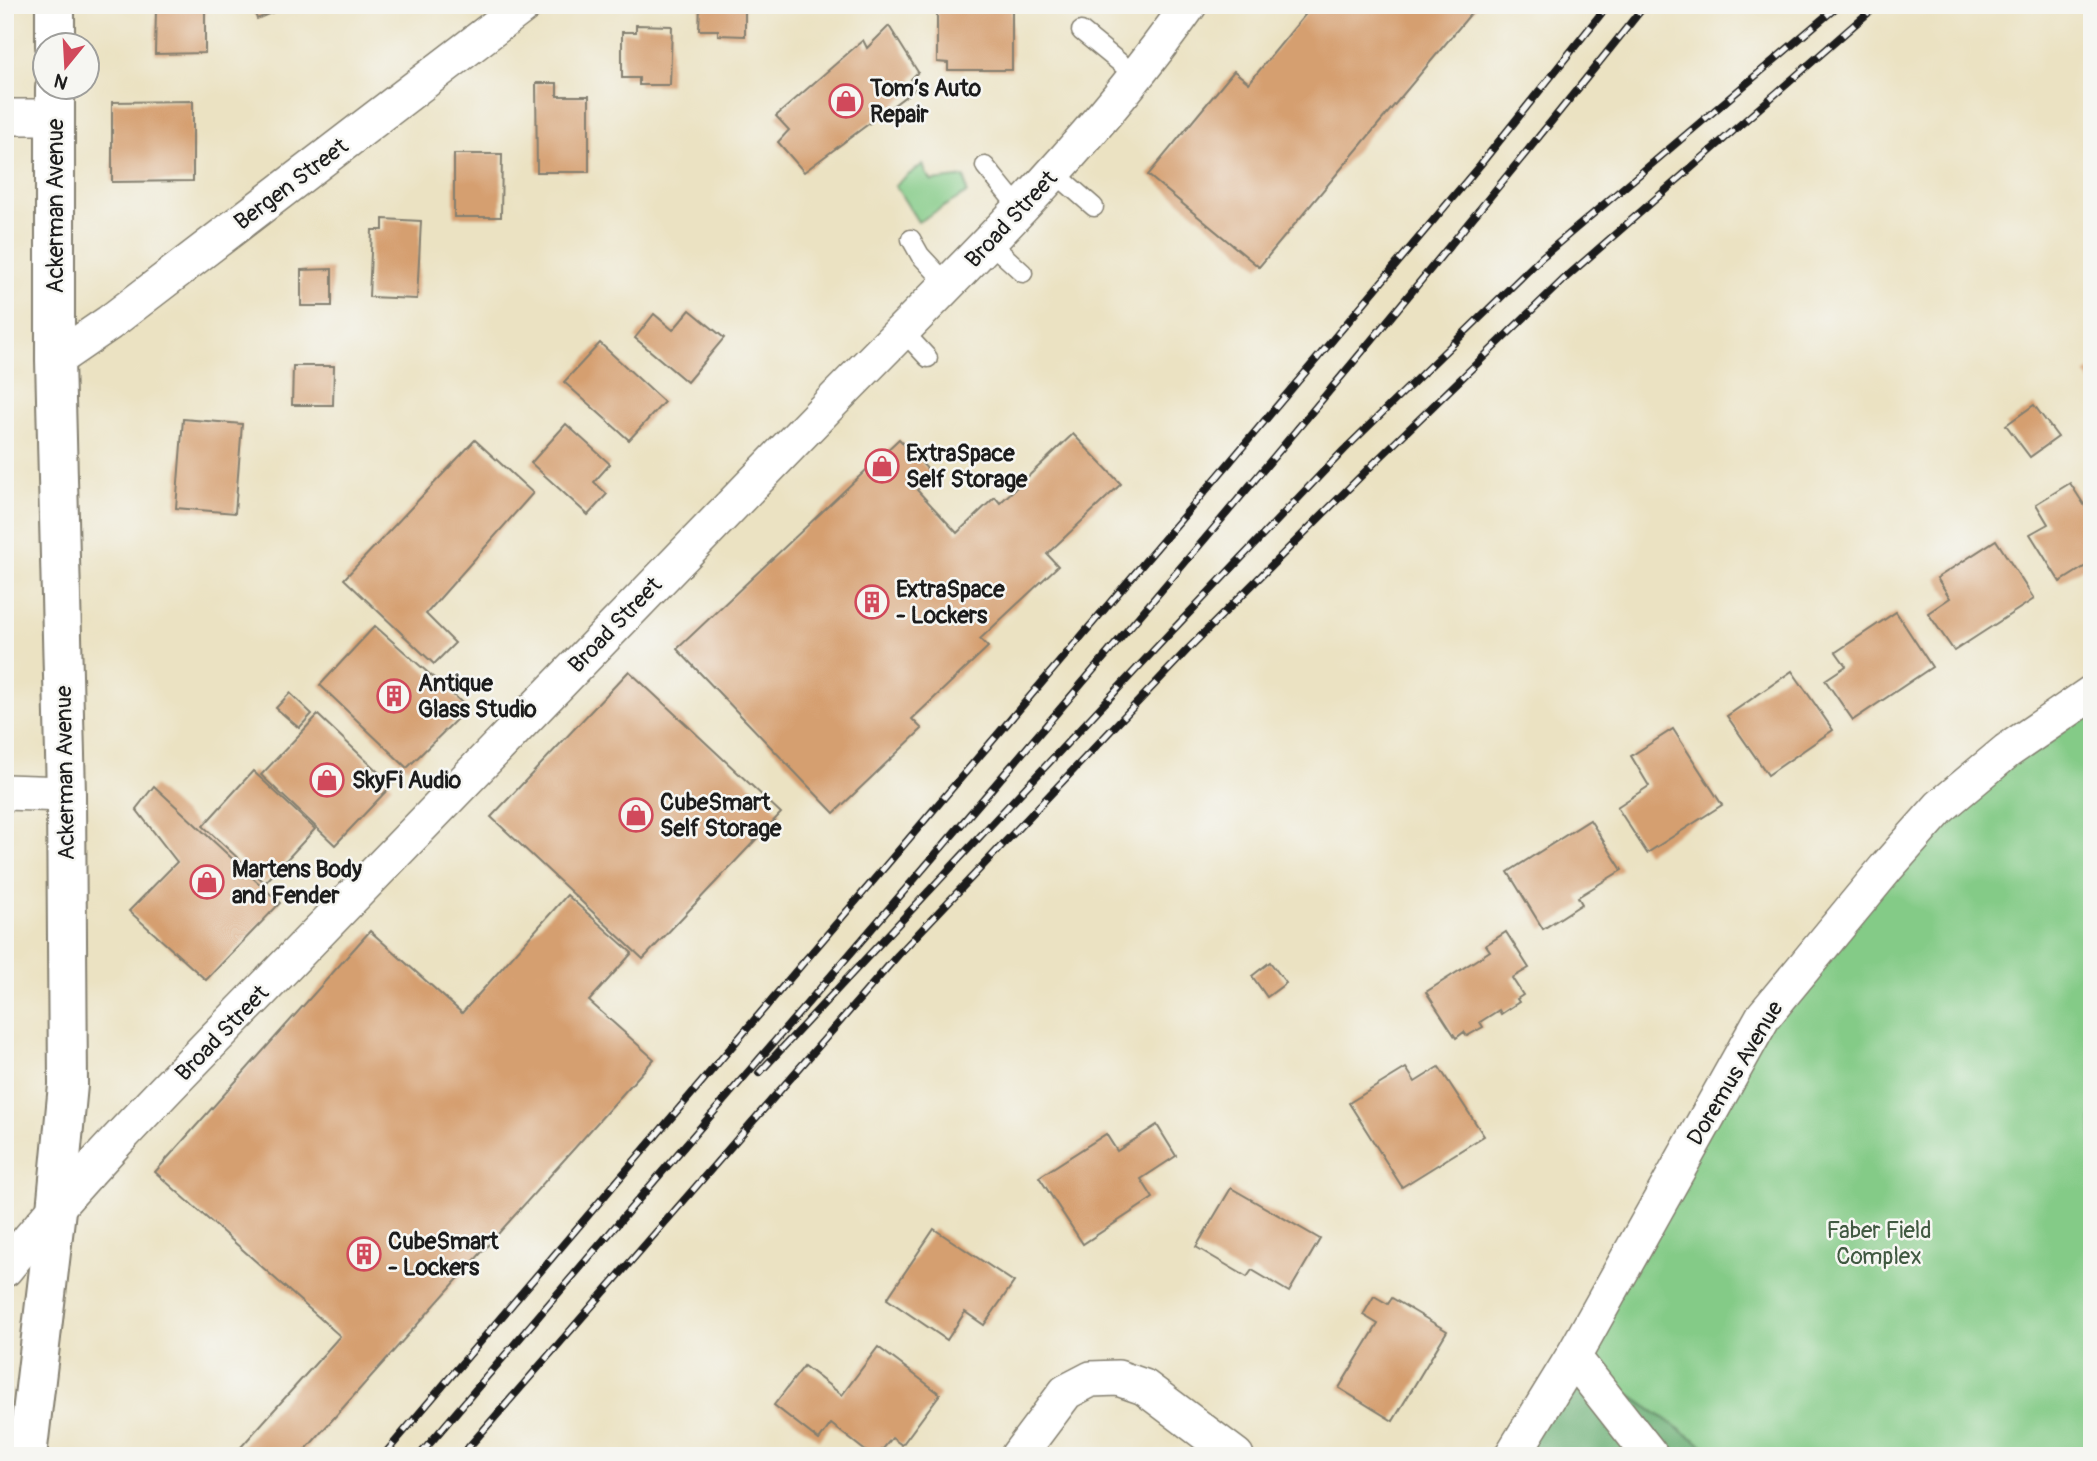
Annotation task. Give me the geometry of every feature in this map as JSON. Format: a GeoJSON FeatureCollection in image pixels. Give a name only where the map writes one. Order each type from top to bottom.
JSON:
{"type":"FeatureCollection","features":[{"type":"Feature","properties":{"kind":"street"},"geometry":{"type":"LineString","coordinates":[[55,5],[55,32]]}},
{"type":"Feature","properties":{"kind":"street","name":"Bergen Street"},"geometry":{"type":"LineString","coordinates":[[55,360],[109,323],[524,5]]}},
{"type":"Feature","properties":{"kind":"street","name":"Broad Street"},"geometry":{"type":"LineString","coordinates":[[5,1269],[109,1150],[1055,173],[1167,37],[1189,5]]}},
{"type":"Feature","properties":{"kind":"street"},"geometry":{"type":"LineString","coordinates":[[5,117],[55,102]]}},
{"type":"Feature","properties":{"kind":"street","name":"Ackerman Avenue"},"geometry":{"type":"LineString","coordinates":[[27,1456],[68,1085],[66,794],[55,360],[55,102]]}},
{"type":"Feature","properties":{"kind":"street","name":"Doremus Avenue"},"geometry":{"type":"LineString","coordinates":[[1512,1456],[1573,1357],[1763,1017],[1886,867],[1940,807],[2007,751],[2092,693]]}},
{"type":"Feature","properties":{"kind":"street"},"geometry":{"type":"LineString","coordinates":[[5,792],[66,794]]}},
{"type":"Feature","properties":{"kind":"street"},"geometry":{"type":"LineString","coordinates":[[1573,1357],[1651,1456]]}},
{"type":"Feature","properties":{"kind":"street"},"geometry":{"type":"LineString","coordinates":[[1018,1456],[1066,1392],[1091,1379],[1118,1378],[1143,1387],[1237,1456]]}},
{"type":"Feature","properties":{"kind":"street"},"geometry":{"type":"LineString","coordinates":[[5,1433],[27,1456]]}},
{"type":"Feature","properties":{"kind":"lane"},"geometry":{"type":"LineString","coordinates":[[1081,31],[1135,75]]}},
{"type":"Feature","properties":{"kind":"lane"},"geometry":{"type":"LineString","coordinates":[[985,166],[1020,209]]}},
{"type":"Feature","properties":{"kind":"lane"},"geometry":{"type":"LineString","coordinates":[[1055,173],[1094,207]]}},
{"type":"Feature","properties":{"kind":"lane"},"geometry":{"type":"LineString","coordinates":[[911,239],[920,255],[948,285]]}},
{"type":"Feature","properties":{"kind":"lane"},"geometry":{"type":"LineString","coordinates":[[989,242],[1023,274]]}},
{"type":"Feature","properties":{"kind":"lane"},"geometry":{"type":"LineString","coordinates":[[902,330],[928,358]]}},
{"type":"Feature","properties":{"kind":"green space"},"geometry":{"type":"Polygon","coordinates":[[[923,164],[932,181],[965,177],[967,193],[918,222],[895,185],[923,164]]]}},
{"type":"Feature","properties":{"kind":"green space","name":"Faber Field Complex"},"geometry":{"type":"Polygon","coordinates":[[[2092,693],[2092,1456],[1719,1456],[1573,1357],[1763,1017],[1886,868],[2092,693]]]}},
{"type":"Feature","properties":{"kind":"green space"},"geometry":{"type":"Polygon","coordinates":[[[1573,1357],[1719,1456],[1512,1456],[1573,1357]]]}},
{"type":"Feature","properties":{"kind":"building"},"geometry":{"type":"Polygon","coordinates":[[[252,5],[280,5],[281,9],[257,19],[252,5]]]}},
{"type":"Feature","properties":{"kind":"building"},"geometry":{"type":"Polygon","coordinates":[[[700,5],[745,5],[745,36],[718,35],[718,30],[699,30],[700,5]]]}},
{"type":"Feature","properties":{"kind":"building"},"geometry":{"type":"Polygon","coordinates":[[[937,5],[1012,5],[1012,70],[948,70],[948,63],[937,62],[937,5]]]}},
{"type":"Feature","properties":{"kind":"building"},"geometry":{"type":"Polygon","coordinates":[[[1313,5],[1478,5],[1259,267],[1148,175],[1234,71],[1249,83],[1313,5]]]}},
{"type":"Feature","properties":{"kind":"building"},"geometry":{"type":"Polygon","coordinates":[[[156,9],[205,9],[205,53],[155,54],[156,9]]]}},
{"type":"Feature","properties":{"kind":"building"},"geometry":{"type":"Polygon","coordinates":[[[636,25],[672,26],[670,85],[639,85],[639,78],[622,78],[622,32],[636,32],[636,25]]]}},
{"type":"Feature","properties":{"kind":"building","name":"Tom’s Auto Repair"},"geometry":{"type":"Polygon","coordinates":[[[889,26],[918,72],[911,79],[918,87],[804,172],[778,142],[789,130],[776,116],[863,40],[867,48],[889,26]]]}},
{"type":"Feature","properties":{"kind":"building"},"geometry":{"type":"Polygon","coordinates":[[[536,83],[557,83],[557,96],[589,96],[589,172],[537,172],[536,83]]]}},
{"type":"Feature","properties":{"kind":"building"},"geometry":{"type":"Polygon","coordinates":[[[193,101],[193,181],[112,182],[112,102],[193,101]]]}},
{"type":"Feature","properties":{"kind":"building"},"geometry":{"type":"Polygon","coordinates":[[[454,154],[502,154],[501,217],[454,217],[454,154]]]}},
{"type":"Feature","properties":{"kind":"building"},"geometry":{"type":"Polygon","coordinates":[[[383,219],[421,221],[417,299],[369,297],[372,230],[383,230],[383,219]]]}},
{"type":"Feature","properties":{"kind":"building"},"geometry":{"type":"Polygon","coordinates":[[[332,269],[332,306],[301,306],[301,270],[332,269]]]}},
{"type":"Feature","properties":{"kind":"building"},"geometry":{"type":"Polygon","coordinates":[[[690,310],[724,338],[687,382],[635,338],[654,314],[673,330],[690,310]]]}},
{"type":"Feature","properties":{"kind":"building"},"geometry":{"type":"Polygon","coordinates":[[[600,343],[664,402],[629,440],[564,382],[600,343]]]}},
{"type":"Feature","properties":{"kind":"building"},"geometry":{"type":"Polygon","coordinates":[[[293,366],[334,366],[333,405],[292,405],[293,366]]]}},
{"type":"Feature","properties":{"kind":"building"},"geometry":{"type":"Polygon","coordinates":[[[2092,369],[2092,384],[2085,374],[2092,369]]]}},
{"type":"Feature","properties":{"kind":"building"},"geometry":{"type":"Polygon","coordinates":[[[2034,405],[2058,437],[2030,457],[2006,425],[2034,405]]]}},
{"type":"Feature","properties":{"kind":"building"},"geometry":{"type":"Polygon","coordinates":[[[183,419],[242,424],[235,513],[176,508],[183,419]]]}},
{"type":"Feature","properties":{"kind":"building"},"geometry":{"type":"Polygon","coordinates":[[[566,424],[610,464],[594,482],[607,494],[588,515],[531,463],[566,424]]]}},
{"type":"Feature","properties":{"kind":"building","name":"ExtraSpace - Lockers"},"geometry":{"type":"Polygon","coordinates":[[[1073,434],[1121,484],[1047,554],[1058,566],[980,639],[988,647],[912,719],[922,729],[834,813],[677,649],[899,439],[933,475],[917,490],[957,533],[995,497],[1000,503],[1073,434]]]}},
{"type":"Feature","properties":{"kind":"building"},"geometry":{"type":"Polygon","coordinates":[[[475,440],[533,493],[426,614],[455,643],[434,664],[344,579],[475,440]]]}},
{"type":"Feature","properties":{"kind":"building"},"geometry":{"type":"Polygon","coordinates":[[[2070,483],[2092,517],[2092,562],[2060,582],[2030,534],[2048,524],[2036,504],[2070,483]]]}},
{"type":"Feature","properties":{"kind":"building"},"geometry":{"type":"Polygon","coordinates":[[[1996,540],[2034,599],[1954,651],[1928,613],[1950,598],[1937,578],[1996,540]]]}},
{"type":"Feature","properties":{"kind":"building"},"geometry":{"type":"Polygon","coordinates":[[[1896,612],[1932,667],[1853,720],[1825,680],[1846,666],[1836,652],[1896,612]]]}},
{"type":"Feature","properties":{"kind":"building","name":"Antique Glass Studio"},"geometry":{"type":"Polygon","coordinates":[[[375,626],[468,708],[407,768],[320,685],[375,626]]]}},
{"type":"Feature","properties":{"kind":"building","name":"CubeSmart Self Storage"},"geometry":{"type":"Polygon","coordinates":[[[629,671],[781,813],[643,959],[491,817],[629,671]]]}},
{"type":"Feature","properties":{"kind":"building"},"geometry":{"type":"Polygon","coordinates":[[[1792,671],[1833,730],[1768,775],[1727,716],[1792,671]]]}},
{"type":"Feature","properties":{"kind":"building"},"geometry":{"type":"Polygon","coordinates":[[[290,693],[312,714],[299,728],[276,708],[290,693]]]}},
{"type":"Feature","properties":{"kind":"building","name":"SkyFi Audio"},"geometry":{"type":"Polygon","coordinates":[[[318,715],[392,785],[335,845],[261,775],[318,715]]]}},
{"type":"Feature","properties":{"kind":"building"},"geometry":{"type":"Polygon","coordinates":[[[1673,729],[1722,805],[1647,853],[1617,807],[1649,786],[1631,756],[1673,729]]]}},
{"type":"Feature","properties":{"kind":"building"},"geometry":{"type":"Polygon","coordinates":[[[253,771],[315,829],[265,883],[203,826],[253,771]]]}},
{"type":"Feature","properties":{"kind":"building","name":"Martens Body and Fender"},"geometry":{"type":"Polygon","coordinates":[[[154,786],[280,903],[206,980],[129,911],[177,862],[136,809],[154,786]]]}},
{"type":"Feature","properties":{"kind":"building"},"geometry":{"type":"Polygon","coordinates":[[[1590,820],[1622,870],[1578,897],[1582,904],[1543,929],[1508,872],[1590,820]]]}},
{"type":"Feature","properties":{"kind":"building","name":"CubeSmart - Lockers"},"geometry":{"type":"Polygon","coordinates":[[[567,895],[632,953],[589,1001],[654,1059],[300,1456],[233,1456],[340,1336],[155,1172],[370,931],[462,1013],[567,895]]]}},
{"type":"Feature","properties":{"kind":"building"},"geometry":{"type":"Polygon","coordinates":[[[1506,932],[1529,968],[1512,978],[1523,995],[1517,999],[1519,1002],[1501,1014],[1499,1010],[1480,1022],[1483,1027],[1467,1036],[1464,1032],[1456,1038],[1426,992],[1490,951],[1486,945],[1506,932]]]}},
{"type":"Feature","properties":{"kind":"building"},"geometry":{"type":"Polygon","coordinates":[[[1270,962],[1286,983],[1267,997],[1252,976],[1270,962]]]}},
{"type":"Feature","properties":{"kind":"building"},"geometry":{"type":"Polygon","coordinates":[[[1439,1067],[1484,1136],[1402,1187],[1349,1103],[1406,1068],[1415,1082],[1439,1067]]]}},
{"type":"Feature","properties":{"kind":"building"},"geometry":{"type":"Polygon","coordinates":[[[1157,1125],[1176,1156],[1141,1179],[1153,1198],[1083,1244],[1039,1177],[1106,1134],[1117,1151],[1157,1125]]]}},
{"type":"Feature","properties":{"kind":"building"},"geometry":{"type":"Polygon","coordinates":[[[1231,1188],[1320,1239],[1289,1292],[1252,1270],[1247,1277],[1196,1247],[1231,1188]]]}},
{"type":"Feature","properties":{"kind":"building"},"geometry":{"type":"Polygon","coordinates":[[[934,1229],[1014,1282],[984,1325],[965,1312],[947,1340],[887,1299],[934,1229]]]}},
{"type":"Feature","properties":{"kind":"building"},"geometry":{"type":"Polygon","coordinates":[[[1374,1296],[1388,1304],[1392,1298],[1447,1331],[1393,1421],[1339,1388],[1378,1324],[1363,1315],[1374,1296]]]}},
{"type":"Feature","properties":{"kind":"building"},"geometry":{"type":"Polygon","coordinates":[[[878,1347],[940,1394],[902,1445],[892,1438],[877,1456],[872,1456],[831,1424],[819,1440],[774,1405],[804,1366],[842,1395],[878,1347]]]}},
{"type":"Feature","properties":{"kind":"railway"},"geometry":{"type":"LineString","coordinates":[[383,1456],[1229,463],[1480,165],[1608,5]]}},
{"type":"Feature","properties":{"kind":"railway"},"geometry":{"type":"LineString","coordinates":[[419,1456],[1192,555],[1496,190],[1645,5]]}},
{"type":"Feature","properties":{"kind":"railway"},"geometry":{"type":"LineString","coordinates":[[759,1073],[1344,450],[1542,257],[1839,5]]}},
{"type":"Feature","properties":{"kind":"railway"},"geometry":{"type":"LineString","coordinates":[[461,1456],[898,955],[1189,648],[1563,280],[1877,5]]}},
{"type":"Feature","properties":{"kind":"place","name":"Tom’s Auto Repair"},"geometry":{"type":"Point","coordinates":[846,101]}},
{"type":"Feature","properties":{"kind":"place","name":"ExtraSpace Self Storage"},"geometry":{"type":"Point","coordinates":[882,466]}},
{"type":"Feature","properties":{"kind":"place","name":"ExtraSpace - Lockers"},"geometry":{"type":"Point","coordinates":[872,602]}},
{"type":"Feature","properties":{"kind":"place","name":"Antique Glass Studio"},"geometry":{"type":"Point","coordinates":[394,696]}},
{"type":"Feature","properties":{"kind":"place","name":"SkyFi Audio"},"geometry":{"type":"Point","coordinates":[327,780]}},
{"type":"Feature","properties":{"kind":"place","name":"CubeSmart Self Storage"},"geometry":{"type":"Point","coordinates":[636,815]}},
{"type":"Feature","properties":{"kind":"place","name":"Martens Body and Fender"},"geometry":{"type":"Point","coordinates":[207,882]}},
{"type":"Feature","properties":{"kind":"place","name":"CubeSmart - Lockers"},"geometry":{"type":"Point","coordinates":[364,1254]}}]}
